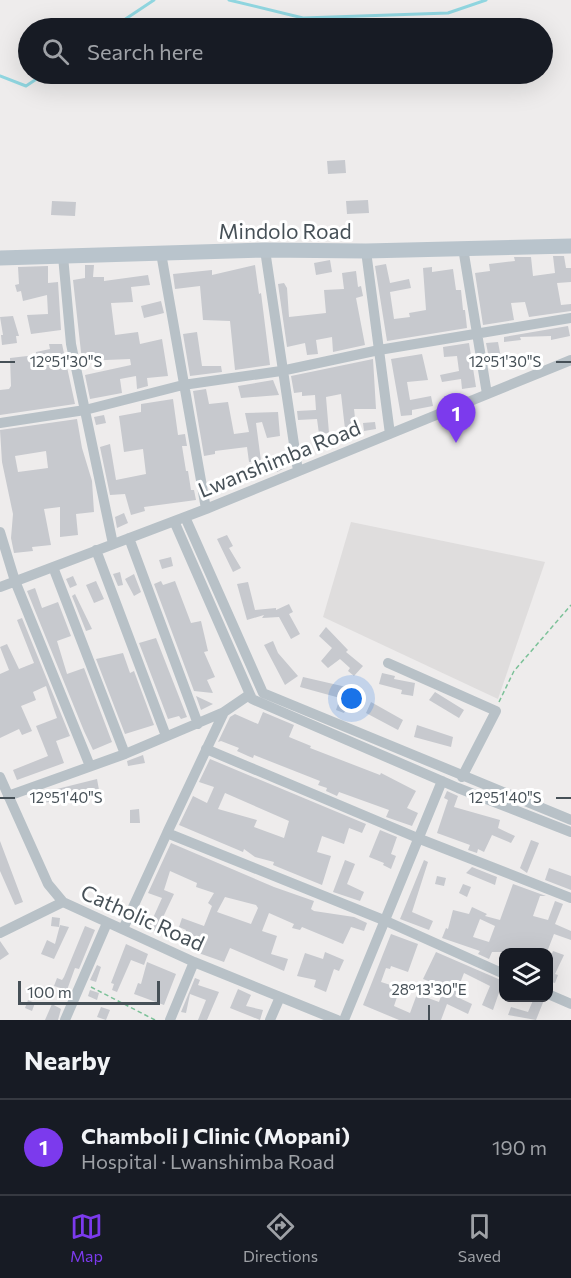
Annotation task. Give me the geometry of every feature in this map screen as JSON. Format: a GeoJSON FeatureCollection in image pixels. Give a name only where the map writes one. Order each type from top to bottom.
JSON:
{"type":"FeatureCollection","features":[{"type":"Feature","properties":{"kind":"street","name":"Mindolo Road"},"geometry":{"type":"LineString","coordinates":[[0,258],[265,250],[366,251],[571,246]]}},
{"type":"Feature","properties":{"kind":"street"},"geometry":{"type":"LineString","coordinates":[[463,248],[487,394]]}},
{"type":"Feature","properties":{"kind":"street"},"geometry":{"type":"LineString","coordinates":[[265,250],[281,370],[298,471]]}},
{"type":"Feature","properties":{"kind":"street"},"geometry":{"type":"LineString","coordinates":[[366,251],[390,434]]}},
{"type":"Feature","properties":{"kind":"street"},"geometry":{"type":"LineString","coordinates":[[161,253],[206,509]]}},
{"type":"Feature","properties":{"kind":"street"},"geometry":{"type":"LineString","coordinates":[[63,256],[68,321],[113,544]]}},
{"type":"Feature","properties":{"kind":"street"},"geometry":{"type":"LineString","coordinates":[[0,423],[85,410],[183,385],[281,370],[379,350],[571,318]]}},
{"type":"Feature","properties":{"kind":"street","name":"Lwanshimba Road"},"geometry":{"type":"LineString","coordinates":[[0,587],[206,509],[571,360]]}},
{"type":"Feature","properties":{"kind":"street"},"geometry":{"type":"LineString","coordinates":[[180,519],[249,695],[256,702],[442,781],[571,832]]}},
{"type":"Feature","properties":{"kind":"street"},"geometry":{"type":"LineString","coordinates":[[180,519],[264,693],[462,777],[571,820]]}},
{"type":"Feature","properties":{"kind":"street"},"geometry":{"type":"LineString","coordinates":[[0,532],[15,581],[90,766]]}},
{"type":"Feature","properties":{"kind":"street"},"geometry":{"type":"LineString","coordinates":[[129,538],[198,724]]}},
{"type":"Feature","properties":{"kind":"street"},"geometry":{"type":"LineString","coordinates":[[96,550],[166,736]]}},
{"type":"Feature","properties":{"kind":"street"},"geometry":{"type":"LineString","coordinates":[[53,567],[125,754]]}},
{"type":"Feature","properties":{"kind":"street"},"geometry":{"type":"LineString","coordinates":[[388,663],[496,711],[462,777]]}},
{"type":"Feature","properties":{"kind":"street"},"geometry":{"type":"LineString","coordinates":[[8,796],[125,754],[198,724],[224,712],[249,695]]}},
{"type":"Feature","properties":{"kind":"street"},"geometry":{"type":"LineString","coordinates":[[123,929],[224,712]]}},
{"type":"Feature","properties":{"kind":"street"},"geometry":{"type":"LineString","coordinates":[[206,749],[420,839],[571,898]]}},
{"type":"Feature","properties":{"kind":"street","name":"Catholic Road"},"geometry":{"type":"LineString","coordinates":[[0,777],[48,884],[63,902],[194,962],[337,1020]]}},
{"type":"Feature","properties":{"kind":"street"},"geometry":{"type":"LineString","coordinates":[[344,1020],[442,781]]}},
{"type":"Feature","properties":{"kind":"street"},"geometry":{"type":"LineString","coordinates":[[540,820],[544,809]]}},
{"type":"Feature","properties":{"kind":"street"},"geometry":{"type":"LineString","coordinates":[[167,833],[386,921],[499,972]]}},
{"type":"Feature","properties":{"kind":"street"},"geometry":{"type":"LineString","coordinates":[[0,933],[63,902]]}},
{"type":"Feature","properties":{"kind":"street"},"geometry":{"type":"LineString","coordinates":[[65,1020],[107,923]]}},
{"type":"Feature","properties":{"kind":"street"},"geometry":{"type":"LineString","coordinates":[[170,1020],[194,962]]}},
{"type":"Feature","properties":{"kind":"street"},"geometry":{"type":"LineString","coordinates":[[553,996],[571,1004]]}},
{"type":"Feature","properties":{"kind":"street"},"geometry":{"type":"LineString","coordinates":[[270,1020],[280,998]]}},
{"type":"Feature","properties":{"kind":"path"},"geometry":{"type":"LineString","coordinates":[[496,711],[514,671],[571,605]]}},
{"type":"Feature","properties":{"kind":"path"},"geometry":{"type":"LineString","coordinates":[[83,982],[155,1020]]}},
{"type":"Feature","properties":{"kind":"shaded area"},"geometry":{"type":"Polygon","coordinates":[[[351,522],[545,562],[498,699],[323,617],[351,522]]]}},
{"type":"Feature","properties":{"kind":"building"},"geometry":{"type":"Polygon","coordinates":[[[345,160],[346,173],[328,174],[327,161],[345,160]]]}},
{"type":"Feature","properties":{"kind":"building"},"geometry":{"type":"Polygon","coordinates":[[[368,200],[369,213],[347,214],[346,201],[368,200]]]}},
{"type":"Feature","properties":{"kind":"building"},"geometry":{"type":"Polygon","coordinates":[[[52,201],[76,202],[75,216],[51,215],[52,201]]]}},
{"type":"Feature","properties":{"kind":"building"},"geometry":{"type":"Polygon","coordinates":[[[553,256],[564,256],[566,268],[571,268],[571,282],[557,283],[561,305],[571,304],[571,311],[529,317],[525,302],[511,303],[514,320],[483,325],[475,273],[490,271],[489,264],[515,261],[514,257],[531,257],[533,276],[555,273],[553,256]]]}},
{"type":"Feature","properties":{"kind":"building"},"geometry":{"type":"Polygon","coordinates":[[[330,260],[332,272],[316,275],[314,263],[330,260]]]}},
{"type":"Feature","properties":{"kind":"building"},"geometry":{"type":"Polygon","coordinates":[[[386,264],[390,283],[409,279],[411,288],[390,292],[394,319],[410,317],[409,313],[426,310],[423,268],[432,267],[432,272],[453,269],[456,290],[461,290],[467,328],[387,341],[375,266],[386,264]]]}},
{"type":"Feature","properties":{"kind":"building"},"geometry":{"type":"Polygon","coordinates":[[[85,265],[94,265],[93,277],[104,277],[104,281],[148,275],[150,285],[131,287],[133,302],[111,303],[115,335],[138,332],[140,344],[162,339],[168,376],[147,378],[148,386],[137,389],[136,376],[120,379],[122,393],[90,399],[85,375],[131,365],[130,359],[82,361],[73,280],[85,278],[85,265]]]}},
{"type":"Feature","properties":{"kind":"building"},"geometry":{"type":"Polygon","coordinates":[[[255,265],[270,365],[235,370],[230,321],[203,320],[200,286],[175,289],[173,274],[212,270],[212,275],[255,265]]]}},
{"type":"Feature","properties":{"kind":"building"},"geometry":{"type":"Polygon","coordinates":[[[48,266],[48,283],[58,282],[61,330],[31,334],[27,315],[48,314],[47,295],[23,301],[21,291],[17,292],[15,285],[19,284],[18,267],[48,266]]]}},
{"type":"Feature","properties":{"kind":"building"},"geometry":{"type":"Polygon","coordinates":[[[356,271],[358,287],[361,286],[363,296],[356,298],[365,345],[333,352],[332,337],[316,340],[318,354],[307,355],[305,343],[287,347],[278,284],[284,283],[287,288],[289,317],[326,313],[324,290],[344,289],[342,273],[356,271]]]}},
{"type":"Feature","properties":{"kind":"building"},"geometry":{"type":"Polygon","coordinates":[[[161,301],[164,313],[144,318],[141,306],[161,301]]]}},
{"type":"Feature","properties":{"kind":"building"},"geometry":{"type":"Polygon","coordinates":[[[13,316],[19,336],[16,336],[17,343],[2,345],[0,317],[13,316]]]}},
{"type":"Feature","properties":{"kind":"building"},"geometry":{"type":"Polygon","coordinates":[[[568,326],[570,336],[551,340],[551,336],[520,337],[521,340],[504,342],[504,337],[568,326]]]}},
{"type":"Feature","properties":{"kind":"building"},"geometry":{"type":"Polygon","coordinates":[[[197,332],[202,366],[221,366],[222,372],[190,376],[183,334],[197,332]]]}},
{"type":"Feature","properties":{"kind":"building"},"geometry":{"type":"Polygon","coordinates":[[[498,342],[501,358],[520,356],[521,365],[491,369],[486,343],[498,342]]]}},
{"type":"Feature","properties":{"kind":"building"},"geometry":{"type":"Polygon","coordinates":[[[469,343],[476,387],[462,389],[461,379],[442,382],[440,375],[459,371],[457,356],[444,357],[443,347],[469,343]]]}},
{"type":"Feature","properties":{"kind":"building"},"geometry":{"type":"Polygon","coordinates":[[[49,344],[62,344],[75,404],[0,415],[0,390],[9,389],[11,386],[10,358],[36,355],[36,352],[50,349],[49,344]]]}},
{"type":"Feature","properties":{"kind":"building"},"geometry":{"type":"Polygon","coordinates":[[[422,354],[428,380],[407,382],[410,400],[431,396],[433,406],[412,410],[412,415],[401,416],[391,359],[422,354]]]}},
{"type":"Feature","properties":{"kind":"building"},"geometry":{"type":"Polygon","coordinates":[[[373,359],[376,409],[354,409],[356,427],[345,429],[341,394],[326,397],[329,433],[319,434],[317,419],[298,420],[297,411],[316,410],[315,395],[302,396],[302,392],[294,393],[291,376],[373,359]]]}},
{"type":"Feature","properties":{"kind":"building"},"geometry":{"type":"Polygon","coordinates":[[[273,380],[279,395],[241,398],[238,386],[273,380]]]}},
{"type":"Feature","properties":{"kind":"building"},"geometry":{"type":"Polygon","coordinates":[[[206,389],[209,404],[228,402],[234,434],[249,432],[245,413],[278,412],[280,436],[267,438],[262,422],[256,423],[261,461],[249,462],[247,447],[215,451],[215,454],[204,456],[193,391],[206,389]]]}},
{"type":"Feature","properties":{"kind":"building"},"geometry":{"type":"Polygon","coordinates":[[[173,399],[178,435],[185,434],[187,446],[182,446],[186,471],[188,471],[191,490],[194,490],[196,500],[144,507],[145,511],[131,515],[125,494],[110,495],[100,447],[110,444],[116,480],[146,474],[143,449],[124,452],[119,416],[141,412],[141,404],[173,399]]]}},
{"type":"Feature","properties":{"kind":"building"},"geometry":{"type":"Polygon","coordinates":[[[104,415],[106,423],[96,425],[94,417],[104,415]]]}},
{"type":"Feature","properties":{"kind":"building"},"geometry":{"type":"Polygon","coordinates":[[[77,419],[82,448],[92,481],[94,512],[76,514],[78,535],[60,537],[60,507],[44,509],[51,545],[32,547],[33,551],[14,553],[11,538],[13,514],[2,462],[0,430],[77,419]],[[46,451],[15,456],[18,472],[48,468],[46,451]]]}},
{"type":"Feature","properties":{"kind":"building"},"geometry":{"type":"Polygon","coordinates":[[[375,422],[376,429],[364,431],[363,423],[375,422]]]}},
{"type":"Feature","properties":{"kind":"building"},"geometry":{"type":"Polygon","coordinates":[[[337,437],[338,446],[329,447],[328,439],[337,437]]]}},
{"type":"Feature","properties":{"kind":"building"},"geometry":{"type":"Polygon","coordinates":[[[283,459],[285,468],[277,472],[274,462],[283,459]]]}},
{"type":"Feature","properties":{"kind":"building"},"geometry":{"type":"Polygon","coordinates":[[[124,513],[128,523],[117,528],[115,517],[124,513]]]}},
{"type":"Feature","properties":{"kind":"building"},"geometry":{"type":"Polygon","coordinates":[[[227,535],[233,546],[229,548],[241,568],[233,572],[217,539],[227,535]]]}},
{"type":"Feature","properties":{"kind":"building"},"geometry":{"type":"Polygon","coordinates":[[[171,557],[173,566],[162,569],[159,560],[171,557]]]}},
{"type":"Feature","properties":{"kind":"building"},"geometry":{"type":"Polygon","coordinates":[[[120,572],[123,585],[118,586],[113,574],[120,572]]]}},
{"type":"Feature","properties":{"kind":"building"},"geometry":{"type":"Polygon","coordinates":[[[134,574],[141,592],[134,596],[125,579],[134,574]]]}},
{"type":"Feature","properties":{"kind":"building"},"geometry":{"type":"Polygon","coordinates":[[[73,576],[77,585],[70,588],[66,579],[73,576]]]}},
{"type":"Feature","properties":{"kind":"building"},"geometry":{"type":"Polygon","coordinates":[[[96,581],[104,599],[94,603],[86,585],[96,581]]]}},
{"type":"Feature","properties":{"kind":"building"},"geometry":{"type":"Polygon","coordinates":[[[161,581],[163,585],[175,581],[191,623],[201,621],[208,651],[204,652],[215,677],[207,680],[213,693],[194,691],[154,584],[161,581]]]}},
{"type":"Feature","properties":{"kind":"building"},"geometry":{"type":"Polygon","coordinates":[[[248,582],[255,610],[276,608],[276,610],[289,604],[293,612],[289,614],[300,634],[291,639],[279,617],[262,618],[264,615],[247,620],[237,584],[248,582]]]}},
{"type":"Feature","properties":{"kind":"building"},"geometry":{"type":"Polygon","coordinates":[[[35,588],[42,608],[58,602],[71,636],[57,641],[67,674],[84,668],[112,742],[93,750],[27,591],[35,588]]]}},
{"type":"Feature","properties":{"kind":"building"},"geometry":{"type":"Polygon","coordinates":[[[75,594],[92,629],[86,631],[72,596],[75,594]]]}},
{"type":"Feature","properties":{"kind":"building"},"geometry":{"type":"Polygon","coordinates":[[[22,618],[70,736],[56,741],[64,763],[17,780],[13,770],[48,756],[36,726],[57,718],[46,686],[33,692],[36,700],[21,706],[32,731],[22,735],[19,729],[0,738],[0,674],[9,670],[0,647],[7,644],[19,669],[34,663],[17,620],[22,618]]]}},
{"type":"Feature","properties":{"kind":"building"},"geometry":{"type":"Polygon","coordinates":[[[326,627],[348,650],[346,652],[363,666],[354,676],[348,671],[350,668],[340,659],[328,668],[321,661],[332,648],[319,636],[326,627]]]}},
{"type":"Feature","properties":{"kind":"building"},"geometry":{"type":"Polygon","coordinates":[[[156,638],[187,717],[181,719],[179,716],[168,719],[139,643],[156,638]]]}},
{"type":"Feature","properties":{"kind":"building"},"geometry":{"type":"Polygon","coordinates":[[[273,641],[278,653],[298,676],[285,685],[264,645],[273,641]]]}},
{"type":"Feature","properties":{"kind":"building"},"geometry":{"type":"Polygon","coordinates":[[[123,653],[130,673],[134,671],[154,725],[125,734],[96,659],[123,653]]]}},
{"type":"Feature","properties":{"kind":"building"},"geometry":{"type":"Polygon","coordinates":[[[382,673],[395,676],[394,679],[415,683],[413,696],[401,694],[402,690],[379,684],[382,673]]]}},
{"type":"Feature","properties":{"kind":"building"},"geometry":{"type":"Polygon","coordinates":[[[303,677],[355,689],[344,713],[336,710],[340,698],[300,687],[303,677]]]}},
{"type":"Feature","properties":{"kind":"building"},"geometry":{"type":"Polygon","coordinates":[[[435,692],[464,710],[459,718],[429,700],[435,692]]]}},
{"type":"Feature","properties":{"kind":"building"},"geometry":{"type":"Polygon","coordinates":[[[196,696],[213,704],[201,710],[196,696]]]}},
{"type":"Feature","properties":{"kind":"building"},"geometry":{"type":"Polygon","coordinates":[[[371,702],[403,720],[398,730],[366,713],[371,702]]]}},
{"type":"Feature","properties":{"kind":"building"},"geometry":{"type":"Polygon","coordinates":[[[263,712],[294,725],[289,737],[311,746],[310,748],[380,775],[381,773],[416,791],[407,808],[418,813],[412,826],[386,817],[389,810],[339,792],[337,796],[326,791],[327,788],[318,785],[320,781],[254,755],[253,758],[237,751],[239,748],[218,742],[230,717],[235,714],[258,724],[263,712]]]}},
{"type":"Feature","properties":{"kind":"building"},"geometry":{"type":"Polygon","coordinates":[[[417,725],[453,737],[451,747],[414,737],[417,725]]]}},
{"type":"Feature","properties":{"kind":"building"},"geometry":{"type":"Polygon","coordinates":[[[143,755],[145,763],[128,766],[127,761],[143,755]]]}},
{"type":"Feature","properties":{"kind":"building"},"geometry":{"type":"Polygon","coordinates":[[[210,759],[366,824],[362,833],[349,828],[344,844],[322,836],[317,852],[331,856],[322,885],[273,865],[274,862],[255,857],[244,849],[243,852],[179,825],[193,796],[207,803],[214,787],[199,782],[210,759]],[[225,793],[218,809],[257,820],[254,827],[284,838],[289,821],[225,793]]]}},
{"type":"Feature","properties":{"kind":"building"},"geometry":{"type":"Polygon","coordinates":[[[97,779],[99,790],[32,806],[29,796],[97,779]]]}},
{"type":"Feature","properties":{"kind":"building"},"geometry":{"type":"Polygon","coordinates":[[[447,791],[458,796],[454,807],[500,820],[498,828],[515,836],[511,843],[492,835],[484,852],[478,849],[477,853],[468,850],[470,845],[437,833],[448,800],[444,798],[447,791]]]}},
{"type":"Feature","properties":{"kind":"building"},"geometry":{"type":"Polygon","coordinates":[[[139,809],[140,823],[130,823],[130,810],[139,809]]]}},
{"type":"Feature","properties":{"kind":"building"},"geometry":{"type":"Polygon","coordinates":[[[380,830],[397,837],[391,854],[396,856],[391,869],[383,865],[384,863],[369,857],[380,830]]]}},
{"type":"Feature","properties":{"kind":"building"},"geometry":{"type":"Polygon","coordinates":[[[531,840],[539,843],[527,873],[520,868],[531,840]]]}},
{"type":"Feature","properties":{"kind":"building"},"geometry":{"type":"Polygon","coordinates":[[[0,841],[23,902],[15,905],[0,871],[0,841]]]}},
{"type":"Feature","properties":{"kind":"building"},"geometry":{"type":"Polygon","coordinates":[[[171,843],[274,887],[314,901],[311,909],[314,911],[354,917],[367,923],[364,931],[351,927],[343,944],[302,927],[300,930],[292,928],[294,924],[269,913],[262,931],[277,936],[271,954],[288,959],[284,971],[230,948],[224,962],[190,950],[195,937],[185,934],[186,930],[179,927],[182,918],[204,926],[212,906],[208,903],[214,893],[196,887],[197,883],[170,871],[164,890],[174,894],[156,932],[135,922],[139,912],[153,918],[162,898],[148,893],[171,843]],[[225,897],[217,912],[251,924],[258,908],[256,905],[225,897]]]}},
{"type":"Feature","properties":{"kind":"building"},"geometry":{"type":"Polygon","coordinates":[[[345,860],[355,864],[347,884],[364,892],[360,901],[333,892],[345,860]]]}},
{"type":"Feature","properties":{"kind":"building"},"geometry":{"type":"Polygon","coordinates":[[[424,860],[428,862],[412,912],[433,921],[429,930],[400,919],[424,860]]]}},
{"type":"Feature","properties":{"kind":"building"},"geometry":{"type":"Polygon","coordinates":[[[472,867],[497,877],[495,885],[466,873],[472,867]]]}},
{"type":"Feature","properties":{"kind":"building"},"geometry":{"type":"Polygon","coordinates":[[[549,868],[571,876],[571,890],[545,880],[549,868]]]}},
{"type":"Feature","properties":{"kind":"building"},"geometry":{"type":"Polygon","coordinates":[[[437,876],[446,878],[444,886],[435,884],[437,876]]]}},
{"type":"Feature","properties":{"kind":"building"},"geometry":{"type":"Polygon","coordinates":[[[463,884],[471,887],[467,897],[459,893],[463,884]]]}},
{"type":"Feature","properties":{"kind":"building"},"geometry":{"type":"Polygon","coordinates":[[[513,884],[546,896],[540,896],[533,916],[548,920],[555,901],[563,904],[555,924],[571,931],[571,940],[554,934],[549,948],[499,948],[499,952],[492,952],[489,959],[478,954],[480,951],[442,938],[446,928],[448,929],[453,910],[469,914],[472,907],[487,914],[485,916],[500,920],[513,884]],[[480,919],[473,937],[489,942],[495,926],[480,919]]]}},
{"type":"Feature","properties":{"kind":"building"},"geometry":{"type":"Polygon","coordinates":[[[52,917],[60,918],[59,927],[51,926],[52,917]]]}},
{"type":"Feature","properties":{"kind":"building"},"geometry":{"type":"Polygon","coordinates":[[[60,925],[69,927],[54,959],[41,954],[47,940],[55,944],[60,925]]]}},
{"type":"Feature","properties":{"kind":"building"},"geometry":{"type":"Polygon","coordinates":[[[85,926],[95,930],[79,969],[75,968],[67,990],[54,986],[57,978],[62,980],[64,977],[85,926]]]}},
{"type":"Feature","properties":{"kind":"building"},"geometry":{"type":"Polygon","coordinates":[[[391,934],[418,944],[408,972],[391,966],[390,969],[386,968],[381,982],[400,988],[394,1006],[410,1013],[417,994],[439,1002],[444,987],[423,979],[436,952],[499,979],[499,993],[493,1010],[482,1005],[490,986],[464,973],[455,996],[472,1004],[468,1014],[447,1004],[441,1020],[399,1020],[363,1005],[391,934]]]}},
{"type":"Feature","properties":{"kind":"building"},"geometry":{"type":"Polygon","coordinates":[[[0,941],[9,954],[0,960],[0,941]]]}},
{"type":"Feature","properties":{"kind":"building"},"geometry":{"type":"Polygon","coordinates":[[[126,944],[148,954],[144,965],[131,960],[117,992],[112,990],[114,984],[111,983],[126,944]]]}},
{"type":"Feature","properties":{"kind":"building"},"geometry":{"type":"Polygon","coordinates":[[[553,951],[564,955],[555,974],[558,975],[555,983],[553,982],[553,951]]]}},
{"type":"Feature","properties":{"kind":"building"},"geometry":{"type":"Polygon","coordinates":[[[325,952],[344,960],[339,971],[334,969],[326,992],[314,987],[316,980],[297,976],[305,953],[323,959],[325,952]]]}},
{"type":"Feature","properties":{"kind":"building"},"geometry":{"type":"Polygon","coordinates":[[[147,962],[176,974],[164,1005],[134,994],[138,983],[141,984],[147,962]]]}},
{"type":"Feature","properties":{"kind":"building"},"geometry":{"type":"Polygon","coordinates":[[[97,965],[101,967],[96,982],[90,980],[97,965]]]}},
{"type":"Feature","properties":{"kind":"building"},"geometry":{"type":"Polygon","coordinates":[[[195,978],[200,980],[198,985],[219,992],[207,1020],[198,1020],[206,1000],[190,994],[186,1013],[181,1012],[195,978]]]}},
{"type":"Feature","properties":{"kind":"building"},"geometry":{"type":"Polygon","coordinates":[[[238,989],[251,995],[246,1006],[263,1010],[260,1020],[230,1008],[238,989]]]}},
{"type":"Feature","properties":{"kind":"building"},"geometry":{"type":"Polygon","coordinates":[[[90,990],[99,993],[97,1000],[88,996],[90,990]]]}},
{"type":"Feature","properties":{"kind":"building"},"geometry":{"type":"Polygon","coordinates":[[[28,1000],[35,1003],[32,1011],[25,1008],[28,1000]]]}},
{"type":"Feature","properties":{"kind":"building"},"geometry":{"type":"Polygon","coordinates":[[[532,1002],[543,1002],[536,1020],[508,1015],[511,1007],[528,1012],[532,1002]]]}},
{"type":"Feature","properties":{"kind":"building"},"geometry":{"type":"Polygon","coordinates":[[[52,1004],[61,1009],[58,1020],[45,1020],[52,1004]]]}},
{"type":"Feature","properties":{"kind":"building"},"geometry":{"type":"Polygon","coordinates":[[[101,1007],[110,1010],[106,1020],[97,1017],[101,1007]]]}},
{"type":"Feature","properties":{"kind":"waterway"},"geometry":{"type":"LineString","coordinates":[[127,18],[154,0]]}},
{"type":"Feature","properties":{"kind":"waterway"},"geometry":{"type":"LineString","coordinates":[[229,0],[303,18],[448,13],[486,0]]}},
{"type":"Feature","properties":{"kind":"waterway"},"geometry":{"type":"LineString","coordinates":[[0,76],[18,83]]}},
{"type":"Feature","properties":{"kind":"waterway"},"geometry":{"type":"LineString","coordinates":[[21,84],[26,86],[29,84]]}},
{"type":"Feature","properties":{"kind":"place","name":"Chamboli J Clinic (Mopani)"},"geometry":{"type":"Point","coordinates":[456,443]}}]}
